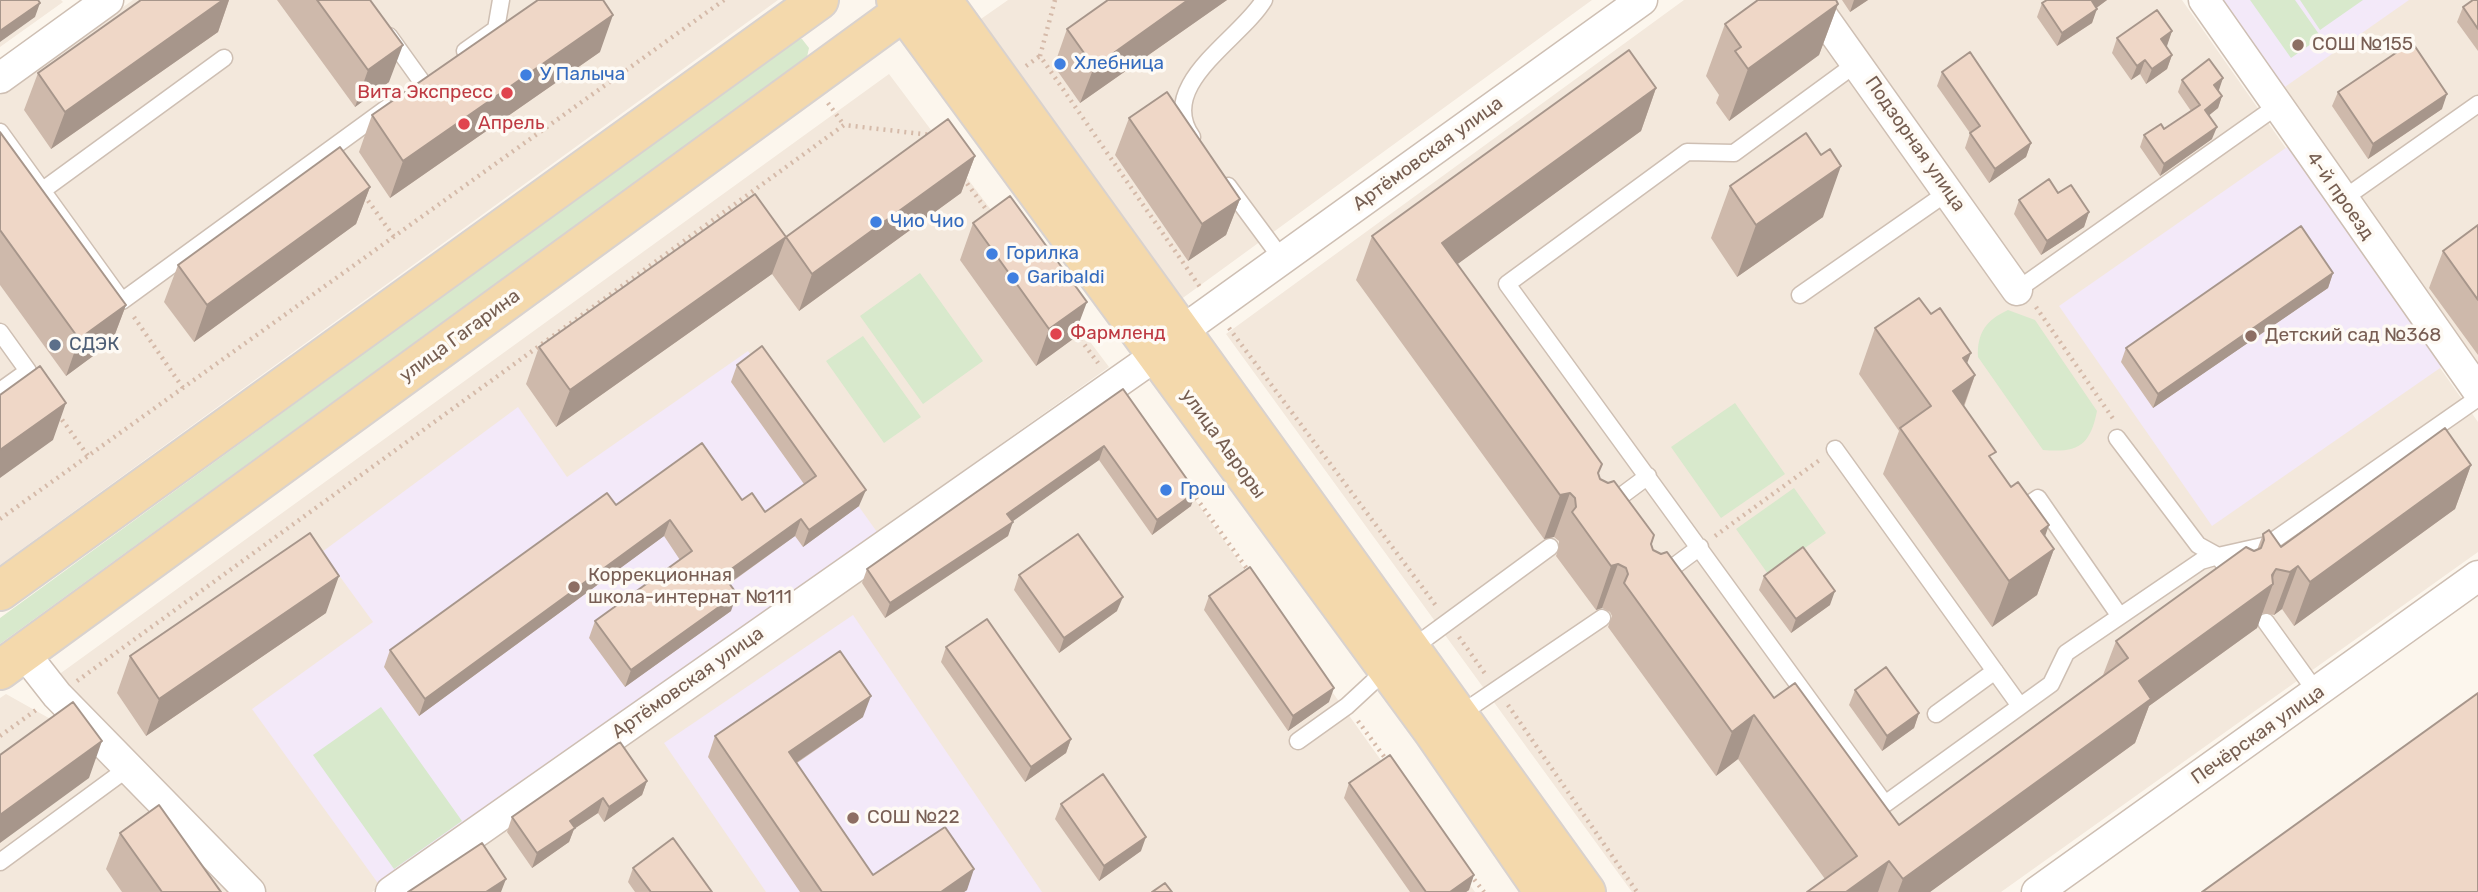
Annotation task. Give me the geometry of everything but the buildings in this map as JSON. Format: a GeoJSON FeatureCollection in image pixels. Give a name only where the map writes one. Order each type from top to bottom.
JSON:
{"type":"FeatureCollection","features":[{"type":"Feature","properties":{"kind":"main road"},"geometry":{"type":"LineString","coordinates":[[0,591],[819,0]]}},
{"type":"Feature","properties":{"kind":"main road","name":"улица Авроры"},"geometry":{"type":"LineString","coordinates":[[942,0],[1170,342]]}},
{"type":"Feature","properties":{"kind":"main road","name":"улица Авроры"},"geometry":{"type":"LineString","coordinates":[[906,4],[1170,342],[1399,659],[1544,892]]}},
{"type":"Feature","properties":{"kind":"main road","name":"улица Гагарина"},"geometry":{"type":"LineString","coordinates":[[12,662],[906,4]]}},
{"type":"Feature","properties":{"kind":"main road","name":"улица Авроры"},"geometry":{"type":"LineString","coordinates":[[1399,659],[1459,715],[1586,892]]}},
{"type":"Feature","properties":{"kind":"street","name":"Артёмовская улица"},"geometry":{"type":"LineString","coordinates":[[391,892],[1114,384],[1214,308],[1642,0]]}},
{"type":"Feature","properties":{"kind":"street","name":"Подзорная улица"},"geometry":{"type":"LineString","coordinates":[[1811,0],[2017,290]]}},
{"type":"Feature","properties":{"kind":"street","name":"4-й проезд"},"geometry":{"type":"LineString","coordinates":[[2204,0],[2478,391]]}},
{"type":"Feature","properties":{"kind":"street"},"geometry":{"type":"LineString","coordinates":[[0,78],[103,1]]}},
{"type":"Feature","properties":{"kind":"street","name":"Печёрская улица"},"geometry":{"type":"LineString","coordinates":[[2038,892],[2478,576]]}},
{"type":"Feature","properties":{"kind":"street"},"geometry":{"type":"LineString","coordinates":[[12,662],[57,695],[250,892]]}},
{"type":"Feature","properties":{"kind":"lane"},"geometry":{"type":"LineString","coordinates":[[454,59],[496,29],[501,0]]}},
{"type":"Feature","properties":{"kind":"lane"},"geometry":{"type":"LineString","coordinates":[[1204,153],[1188,131],[1182,104],[1203,64],[1256,13],[1264,0]]}},
{"type":"Feature","properties":{"kind":"lane"},"geometry":{"type":"LineString","coordinates":[[0,132],[122,301],[417,86],[378,20]]}},
{"type":"Feature","properties":{"kind":"lane"},"geometry":{"type":"LineString","coordinates":[[43,190],[223,58]]}},
{"type":"Feature","properties":{"kind":"lane"},"geometry":{"type":"LineString","coordinates":[[1857,63],[1734,153],[1687,152],[1507,284],[1885,804],[2051,684],[2066,653],[2119,615],[2201,561],[2267,545],[2478,398]]}},
{"type":"Feature","properties":{"kind":"lane"},"geometry":{"type":"LineString","coordinates":[[2343,199],[2478,104]]}},
{"type":"Feature","properties":{"kind":"lane"},"geometry":{"type":"LineString","coordinates":[[2017,290],[2277,106]]}},
{"type":"Feature","properties":{"kind":"lane"},"geometry":{"type":"LineString","coordinates":[[1219,174],[1282,260]]}},
{"type":"Feature","properties":{"kind":"lane"},"geometry":{"type":"LineString","coordinates":[[1800,295],[1948,192]]}},
{"type":"Feature","properties":{"kind":"lane"},"geometry":{"type":"LineString","coordinates":[[0,332],[28,371],[0,391]]}},
{"type":"Feature","properties":{"kind":"lane"},"geometry":{"type":"LineString","coordinates":[[2117,438],[2198,545],[2218,556],[2238,584]]}},
{"type":"Feature","properties":{"kind":"lane"},"geometry":{"type":"LineString","coordinates":[[1835,449],[2020,706]]}},
{"type":"Feature","properties":{"kind":"lane"},"geometry":{"type":"LineString","coordinates":[[1592,516],[1648,476]]}},
{"type":"Feature","properties":{"kind":"lane"},"geometry":{"type":"LineString","coordinates":[[2015,513],[2038,498],[2119,615]]}},
{"type":"Feature","properties":{"kind":"lane"},"geometry":{"type":"LineString","coordinates":[[1298,741],[1347,706],[1399,659],[1447,621],[1550,547]]}},
{"type":"Feature","properties":{"kind":"lane"},"geometry":{"type":"LineString","coordinates":[[1645,587],[1700,547]]}},
{"type":"Feature","properties":{"kind":"lane"},"geometry":{"type":"LineString","coordinates":[[1459,715],[1602,618]]}},
{"type":"Feature","properties":{"kind":"lane"},"geometry":{"type":"LineString","coordinates":[[2266,622],[2317,693]]}},
{"type":"Feature","properties":{"kind":"lane"},"geometry":{"type":"LineString","coordinates":[[1936,713],[1995,671]]}},
{"type":"Feature","properties":{"kind":"lane"},"geometry":{"type":"LineString","coordinates":[[0,862],[128,768]]}},
{"type":"Feature","properties":{"kind":"path"},"geometry":{"type":"LineString","coordinates":[[0,519],[724,0]]}},
{"type":"Feature","properties":{"kind":"path"},"geometry":{"type":"LineString","coordinates":[[1055,0],[1040,56],[1214,308],[1498,691],[1637,892]]}},
{"type":"Feature","properties":{"kind":"path"},"geometry":{"type":"LineString","coordinates":[[0,736],[844,125],[932,135],[940,146]]}},
{"type":"Feature","properties":{"kind":"path"},"geometry":{"type":"LineString","coordinates":[[956,168],[996,223]]}},
{"type":"Feature","properties":{"kind":"path"},"geometry":{"type":"LineString","coordinates":[[362,193],[394,237]]}},
{"type":"Feature","properties":{"kind":"path"},"geometry":{"type":"LineString","coordinates":[[2017,290],[2038,308],[2114,420],[2117,438]]}},
{"type":"Feature","properties":{"kind":"path"},"geometry":{"type":"LineString","coordinates":[[122,301],[183,388]]}},
{"type":"Feature","properties":{"kind":"path"},"geometry":{"type":"LineString","coordinates":[[1069,323],[1114,384]]}},
{"type":"Feature","properties":{"kind":"path"},"geometry":{"type":"LineString","coordinates":[[28,371],[88,456]]}},
{"type":"Feature","properties":{"kind":"path"},"geometry":{"type":"LineString","coordinates":[[1700,547],[1835,449]]}},
{"type":"Feature","properties":{"kind":"path"},"geometry":{"type":"LineString","coordinates":[[1186,484],[1258,584]]}},
{"type":"Feature","properties":{"kind":"path"},"geometry":{"type":"LineString","coordinates":[[1347,706],[1395,772]]}},
{"type":"Feature","properties":{"kind":"path"},"geometry":{"type":"LineString","coordinates":[[1468,870],[1484,892]]}},
{"type":"Feature","properties":{"kind":"shaded area"},"geometry":{"type":"Polygon","coordinates":[[[0,0],[61,0],[63,2],[0,47],[0,0]]]}},
{"type":"Feature","properties":{"kind":"shaded area"},"geometry":{"type":"Polygon","coordinates":[[[133,0],[778,0],[0,565],[0,95],[133,0]]]}},
{"type":"Feature","properties":{"kind":"shaded area"},"geometry":{"type":"Polygon","coordinates":[[[1008,0],[1592,0],[1180,300],[978,21],[1008,0]]]}},
{"type":"Feature","properties":{"kind":"shaded area"},"geometry":{"type":"Polygon","coordinates":[[[1684,0],[2182,0],[2478,422],[2478,552],[2001,892],[1632,892],[1226,334],[1684,0]]]}},
{"type":"Feature","properties":{"kind":"shaded area"},"geometry":{"type":"Polygon","coordinates":[[[2219,0],[2478,0],[2478,369],[2219,0]]]}},
{"type":"Feature","properties":{"kind":"shaded area","name":"СОШ №155"},"geometry":{"type":"Polygon","coordinates":[[[2219,0],[2409,0],[2282,89],[2219,0]]]}},
{"type":"Feature","properties":{"kind":"shaded area"},"geometry":{"type":"Polygon","coordinates":[[[889,74],[1109,367],[372,892],[264,892],[54,678],[889,74]]]}},
{"type":"Feature","properties":{"kind":"shaded area","name":"Детский сад №368"},"geometry":{"type":"Polygon","coordinates":[[[2290,145],[2443,366],[2212,526],[2059,306],[2290,145]]]}},
{"type":"Feature","properties":{"kind":"shaded area","name":"Коррекционная школа-интернат №111"},"geometry":{"type":"Polygon","coordinates":[[[748,351],[877,532],[380,886],[252,709],[373,622],[322,552],[518,407],[567,477],[748,351]]]}},
{"type":"Feature","properties":{"kind":"shaded area"},"geometry":{"type":"Polygon","coordinates":[[[1116,389],[1475,892],[404,892],[1116,389]]]}},
{"type":"Feature","properties":{"kind":"shaded area","name":"СОШ №22"},"geometry":{"type":"Polygon","coordinates":[[[853,615],[1042,892],[766,892],[664,743],[853,615]]]}},
{"type":"Feature","properties":{"kind":"shaded area"},"geometry":{"type":"Polygon","coordinates":[[[6,694],[63,726],[232,892],[0,892],[0,698],[6,694]]]}},
{"type":"Feature","properties":{"kind":"green space"},"geometry":{"type":"Polygon","coordinates":[[[2250,0],[2295,0],[2321,37],[2291,58],[2250,0]]]}},
{"type":"Feature","properties":{"kind":"green space"},"geometry":{"type":"Polygon","coordinates":[[[2300,0],[2363,0],[2320,30],[2300,0]]]}},
{"type":"Feature","properties":{"kind":"green space"},"geometry":{"type":"Polygon","coordinates":[[[802,39],[809,48],[807,57],[0,644],[0,618],[795,40],[802,39]]]}},
{"type":"Feature","properties":{"kind":"green space"},"geometry":{"type":"Polygon","coordinates":[[[920,273],[983,361],[923,404],[860,316],[920,273]]]}},
{"type":"Feature","properties":{"kind":"green space"},"geometry":{"type":"Polygon","coordinates":[[[2008,310],[2035,320],[2097,411],[2091,432],[2080,445],[2065,450],[2043,450],[1978,357],[1979,341],[1984,328],[2008,310]]]}},
{"type":"Feature","properties":{"kind":"green space"},"geometry":{"type":"Polygon","coordinates":[[[863,336],[921,417],[884,443],[826,361],[863,336]]]}},
{"type":"Feature","properties":{"kind":"green space"},"geometry":{"type":"Polygon","coordinates":[[[1735,403],[1785,474],[1721,518],[1671,447],[1735,403]]]}},
{"type":"Feature","properties":{"kind":"green space"},"geometry":{"type":"Polygon","coordinates":[[[1794,488],[1826,533],[1768,574],[1736,529],[1794,488]]]}},
{"type":"Feature","properties":{"kind":"green space"},"geometry":{"type":"Polygon","coordinates":[[[381,707],[462,821],[394,869],[313,755],[381,707]]]}},
{"type":"Feature","properties":{"kind":"place","name":"СОШ №155"},"geometry":{"type":"Point","coordinates":[2298,45]}},
{"type":"Feature","properties":{"kind":"place","name":"Хлебница"},"geometry":{"type":"Point","coordinates":[1060,64]}},
{"type":"Feature","properties":{"kind":"place","name":"У Палыча"},"geometry":{"type":"Point","coordinates":[526,75]}},
{"type":"Feature","properties":{"kind":"place","name":"Вита Экспресс"},"geometry":{"type":"Point","coordinates":[507,93]}},
{"type":"Feature","properties":{"kind":"place","name":"Апрель"},"geometry":{"type":"Point","coordinates":[464,124]}},
{"type":"Feature","properties":{"kind":"place","name":"Чио Чио"},"geometry":{"type":"Point","coordinates":[876,222]}},
{"type":"Feature","properties":{"kind":"place","name":"Горилка"},"geometry":{"type":"Point","coordinates":[992,254]}},
{"type":"Feature","properties":{"kind":"place","name":"Garibaldi"},"geometry":{"type":"Point","coordinates":[1013,278]}},
{"type":"Feature","properties":{"kind":"place","name":"Фармленд"},"geometry":{"type":"Point","coordinates":[1056,334]}},
{"type":"Feature","properties":{"kind":"place","name":"Детский сад №368"},"geometry":{"type":"Point","coordinates":[2251,336]}},
{"type":"Feature","properties":{"kind":"place","name":"СДЭК"},"geometry":{"type":"Point","coordinates":[55,345]}},
{"type":"Feature","properties":{"kind":"place","name":"Грош"},"geometry":{"type":"Point","coordinates":[1166,490]}},
{"type":"Feature","properties":{"kind":"place","name":"Коррекционная школа-интернат №111"},"geometry":{"type":"Point","coordinates":[574,587]}},
{"type":"Feature","properties":{"kind":"place","name":"СОШ №22"},"geometry":{"type":"Point","coordinates":[853,818]}}]}
